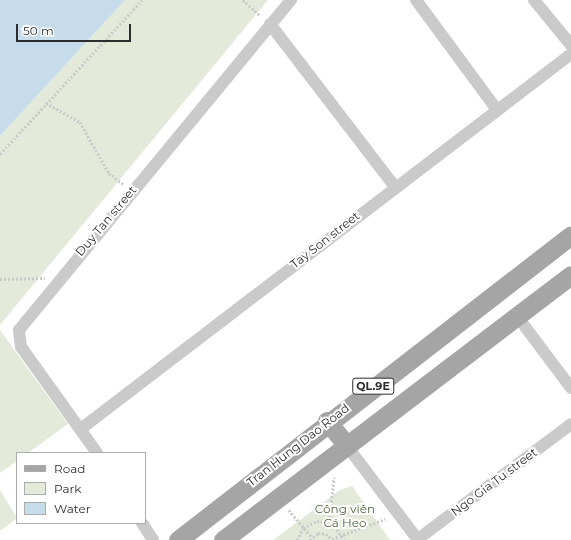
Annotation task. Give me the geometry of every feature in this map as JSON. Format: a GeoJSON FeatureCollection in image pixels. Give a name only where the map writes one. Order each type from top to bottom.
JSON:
{"type":"FeatureCollection","features":[{"type":"Feature","properties":{"kind":"main road","name":"Tran Hung Dao Road"},"geometry":{"type":"LineString","coordinates":[[178,540],[327,421],[571,235]]}},
{"type":"Feature","properties":{"kind":"main road","name":"QL.9E"},"geometry":{"type":"LineString","coordinates":[[223,540],[571,275]]}},
{"type":"Feature","properties":{"kind":"main road"},"geometry":{"type":"LineString","coordinates":[[327,421],[347,446]]}},
{"type":"Feature","properties":{"kind":"street","name":"Duy Tan street"},"geometry":{"type":"LineString","coordinates":[[96,452],[82,428],[32,365],[18,339],[24,321],[290,0]]}},
{"type":"Feature","properties":{"kind":"street"},"geometry":{"type":"LineString","coordinates":[[416,0],[497,110]]}},
{"type":"Feature","properties":{"kind":"street"},"geometry":{"type":"LineString","coordinates":[[534,0],[571,45]]}},
{"type":"Feature","properties":{"kind":"street"},"geometry":{"type":"LineString","coordinates":[[270,24],[395,187]]}},
{"type":"Feature","properties":{"kind":"street","name":"Tay Son street"},"geometry":{"type":"LineString","coordinates":[[82,428],[395,187],[571,54]]}},
{"type":"Feature","properties":{"kind":"street"},"geometry":{"type":"LineString","coordinates":[[517,316],[571,388]]}},
{"type":"Feature","properties":{"kind":"street","name":"Ngo Gia Tu street"},"geometry":{"type":"LineString","coordinates":[[418,540],[571,424]]}},
{"type":"Feature","properties":{"kind":"street"},"geometry":{"type":"LineString","coordinates":[[347,446],[418,540]]}},
{"type":"Feature","properties":{"kind":"street"},"geometry":{"type":"LineString","coordinates":[[143,524],[153,540]]}},
{"type":"Feature","properties":{"kind":"path"},"geometry":{"type":"LineString","coordinates":[[0,154],[142,0]]}},
{"type":"Feature","properties":{"kind":"path"},"geometry":{"type":"LineString","coordinates":[[243,0],[270,24]]}},
{"type":"Feature","properties":{"kind":"path"},"geometry":{"type":"LineString","coordinates":[[46,103],[80,122],[109,173],[132,190]]}},
{"type":"Feature","properties":{"kind":"path"},"geometry":{"type":"LineString","coordinates":[[0,279],[60,278]]}},
{"type":"Feature","properties":{"kind":"path"},"geometry":{"type":"LineString","coordinates":[[328,479],[340,471]]}},
{"type":"Feature","properties":{"kind":"path"},"geometry":{"type":"LineString","coordinates":[[329,522],[334,475]]}},
{"type":"Feature","properties":{"kind":"path"},"geometry":{"type":"LineString","coordinates":[[281,513],[293,505]]}},
{"type":"Feature","properties":{"kind":"path"},"geometry":{"type":"LineString","coordinates":[[287,509],[311,539],[322,533],[332,540],[385,519]]}},
{"type":"Feature","properties":{"kind":"path"},"geometry":{"type":"LineString","coordinates":[[381,513],[388,524]]}},
{"type":"Feature","properties":{"kind":"path"},"geometry":{"type":"LineString","coordinates":[[297,540],[303,528],[317,521],[329,522],[344,535],[345,540]]}},
{"type":"Feature","properties":{"kind":"green space"},"geometry":{"type":"Polygon","coordinates":[[[125,0],[268,0],[0,325],[0,136],[125,0]]]}},
{"type":"Feature","properties":{"kind":"green space"},"geometry":{"type":"Polygon","coordinates":[[[0,330],[68,424],[29,452],[16,452],[16,462],[0,473],[0,330]]]}},
{"type":"Feature","properties":{"kind":"green space","name":"Công viên Cá Heo"},"geometry":{"type":"Polygon","coordinates":[[[352,486],[390,540],[273,540],[340,490],[352,486]]]}},
{"type":"Feature","properties":{"kind":"green space"},"geometry":{"type":"Polygon","coordinates":[[[0,490],[16,519],[0,531],[0,490]]]}},
{"type":"Feature","properties":{"kind":"water"},"geometry":{"type":"Polygon","coordinates":[[[0,0],[125,0],[0,136],[0,0]]]}}]}
